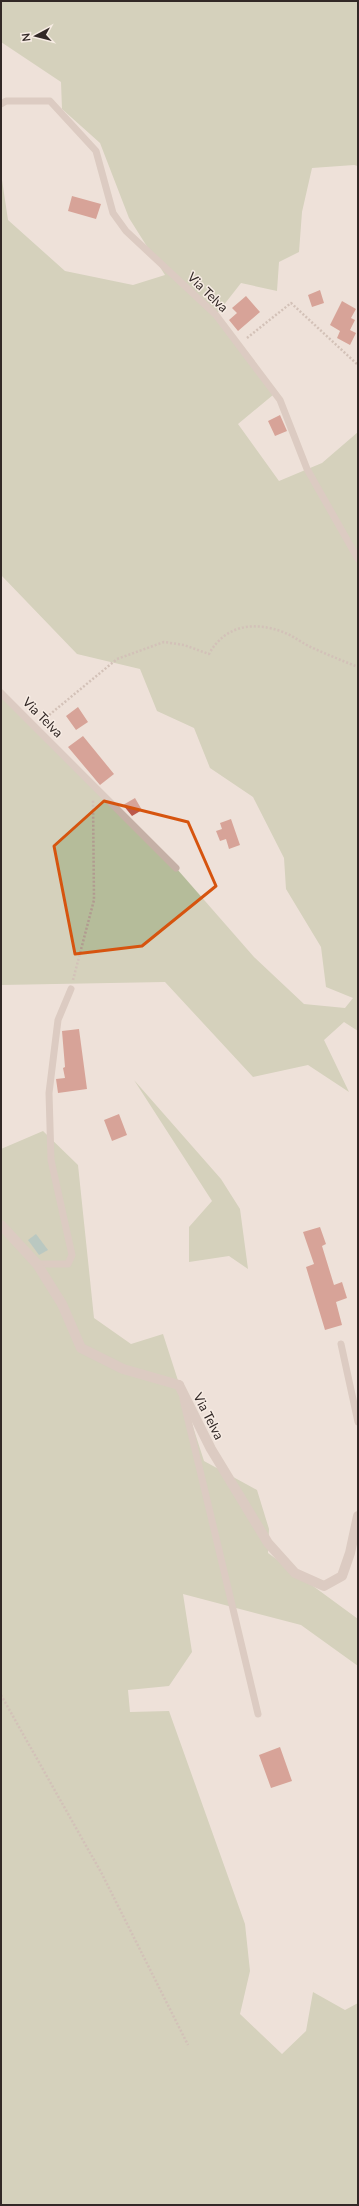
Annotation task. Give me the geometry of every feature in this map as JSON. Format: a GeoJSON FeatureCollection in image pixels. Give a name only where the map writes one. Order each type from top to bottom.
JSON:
{"type":"FeatureCollection","features":[{"type":"Feature","properties":{"kind":"street","name":"Via Telva"},"geometry":{"type":"LineString","coordinates":[[1,1225],[37,1264],[62,1304],[81,1348],[123,1369],[179,1385],[211,1449],[268,1543],[295,1573],[324,1586],[342,1576],[352,1546],[358,1516]]}},
{"type":"Feature","properties":{"kind":"lane","name":"Via Telva"},"geometry":{"type":"LineString","coordinates":[[1,104],[6,101],[50,102],[96,151],[113,213],[126,232],[216,315],[280,400],[306,470],[358,559]]}},
{"type":"Feature","properties":{"kind":"lane","name":"Via Telva"},"geometry":{"type":"LineString","coordinates":[[1,694],[176,868]]}},
{"type":"Feature","properties":{"kind":"lane"},"geometry":{"type":"LineString","coordinates":[[37,1264],[68,1264],[72,1255],[51,1160],[49,1093],[58,1020],[70,989]]}},
{"type":"Feature","properties":{"kind":"lane"},"geometry":{"type":"LineString","coordinates":[[341,1344],[358,1422]]}},
{"type":"Feature","properties":{"kind":"lane"},"geometry":{"type":"LineString","coordinates":[[179,1385],[258,1714]]}},
{"type":"Feature","properties":{"kind":"path"},"geometry":{"type":"LineString","coordinates":[[238,345],[291,303],[358,365]]}},
{"type":"Feature","properties":{"kind":"path"},"geometry":{"type":"LineString","coordinates":[[35,727],[117,659],[164,642],[184,644],[209,654],[215,643],[224,636],[246,625],[284,632],[311,648],[358,667]]}},
{"type":"Feature","properties":{"kind":"path"},"geometry":{"type":"LineString","coordinates":[[70,989],[94,900],[93,800],[99,793]]}},
{"type":"Feature","properties":{"kind":"path"},"geometry":{"type":"LineString","coordinates":[[1,1695],[102,1874],[188,2045]]}},
{"type":"Feature","properties":{"kind":"highlighted area"},"geometry":{"type":"Polygon","coordinates":[[[104,801],[188,822],[216,886],[142,946],[75,954],[54,846],[104,801]]]}},
{"type":"Feature","properties":{"kind":"green space"},"geometry":{"type":"Polygon","coordinates":[[[1,1],[358,1],[358,166],[312,168],[302,212],[299,252],[279,262],[277,291],[241,283],[216,315],[273,395],[238,424],[279,481],[322,463],[358,432],[358,1031],[344,1022],[324,1040],[349,1092],[308,1065],[253,1077],[165,982],[1,985],[1,688],[35,727],[149,837],[254,957],[304,1004],[345,1008],[353,998],[326,987],[321,947],[286,889],[284,858],[253,797],[210,768],[194,728],[157,711],[140,669],[77,654],[1,575],[1,173],[8,220],[65,271],[133,285],[165,275],[129,218],[100,143],[62,109],[61,82],[1,42],[1,1]]]}},
{"type":"Feature","properties":{"kind":"green space"},"geometry":{"type":"Polygon","coordinates":[[[134,1080],[221,1179],[240,1209],[248,1269],[229,1256],[189,1262],[189,1227],[212,1201],[134,1080]]]}},
{"type":"Feature","properties":{"kind":"green space"},"geometry":{"type":"Polygon","coordinates":[[[43,1131],[78,1165],[94,1318],[131,1344],[163,1334],[204,1461],[257,1490],[269,1529],[268,1553],[358,1619],[358,1666],[301,1625],[183,1594],[192,1652],[169,1686],[128,1690],[130,1712],[169,1711],[245,1924],[250,1971],[240,2014],[282,2054],[306,2031],[313,1992],[345,2010],[358,2003],[358,2205],[1,2205],[1,1149],[43,1131]]]}},
{"type":"Feature","properties":{"kind":"water"},"geometry":{"type":"Polygon","coordinates":[[[36,1234],[48,1250],[39,1255],[28,1240],[36,1234]]]}},
{"type":"Feature","properties":{"kind":"building"},"geometry":{"type":"Polygon","coordinates":[[[72,196],[101,204],[96,219],[68,211],[72,196]]]}},
{"type":"Feature","properties":{"kind":"building"},"geometry":{"type":"Polygon","coordinates":[[[320,290],[324,303],[312,307],[308,295],[320,290]]]}},
{"type":"Feature","properties":{"kind":"building"},"geometry":{"type":"Polygon","coordinates":[[[246,296],[260,312],[238,331],[229,320],[237,313],[232,308],[246,296]]]}},
{"type":"Feature","properties":{"kind":"building"},"geometry":{"type":"Polygon","coordinates":[[[342,301],[356,309],[351,318],[355,320],[350,330],[356,333],[350,345],[337,338],[340,331],[330,325],[342,301]]]}},
{"type":"Feature","properties":{"kind":"building"},"geometry":{"type":"Polygon","coordinates":[[[280,415],[287,431],[275,436],[268,421],[280,415]]]}},
{"type":"Feature","properties":{"kind":"building"},"geometry":{"type":"Polygon","coordinates":[[[78,707],[88,722],[76,730],[66,716],[78,707]]]}},
{"type":"Feature","properties":{"kind":"building"},"geometry":{"type":"Polygon","coordinates":[[[83,736],[114,774],[100,785],[68,747],[83,736]]]}},
{"type":"Feature","properties":{"kind":"building"},"geometry":{"type":"Polygon","coordinates":[[[135,798],[142,810],[132,816],[123,805],[135,798]]]}},
{"type":"Feature","properties":{"kind":"building"},"geometry":{"type":"Polygon","coordinates":[[[231,819],[240,845],[229,849],[226,839],[220,841],[216,831],[222,829],[220,823],[231,819]]]}},
{"type":"Feature","properties":{"kind":"building"},"geometry":{"type":"Polygon","coordinates":[[[79,1029],[87,1089],[58,1093],[56,1079],[65,1078],[63,1068],[65,1067],[62,1031],[79,1029]]]}},
{"type":"Feature","properties":{"kind":"building"},"geometry":{"type":"Polygon","coordinates":[[[119,1114],[127,1135],[112,1141],[104,1120],[119,1114]]]}},
{"type":"Feature","properties":{"kind":"building"},"geometry":{"type":"Polygon","coordinates":[[[320,1227],[326,1244],[322,1246],[334,1285],[342,1282],[347,1298],[336,1302],[342,1325],[325,1330],[306,1267],[314,1264],[303,1232],[320,1227]]]}},
{"type":"Feature","properties":{"kind":"building"},"geometry":{"type":"Polygon","coordinates":[[[280,1747],[292,1781],[271,1788],[259,1755],[280,1747]]]}}]}
